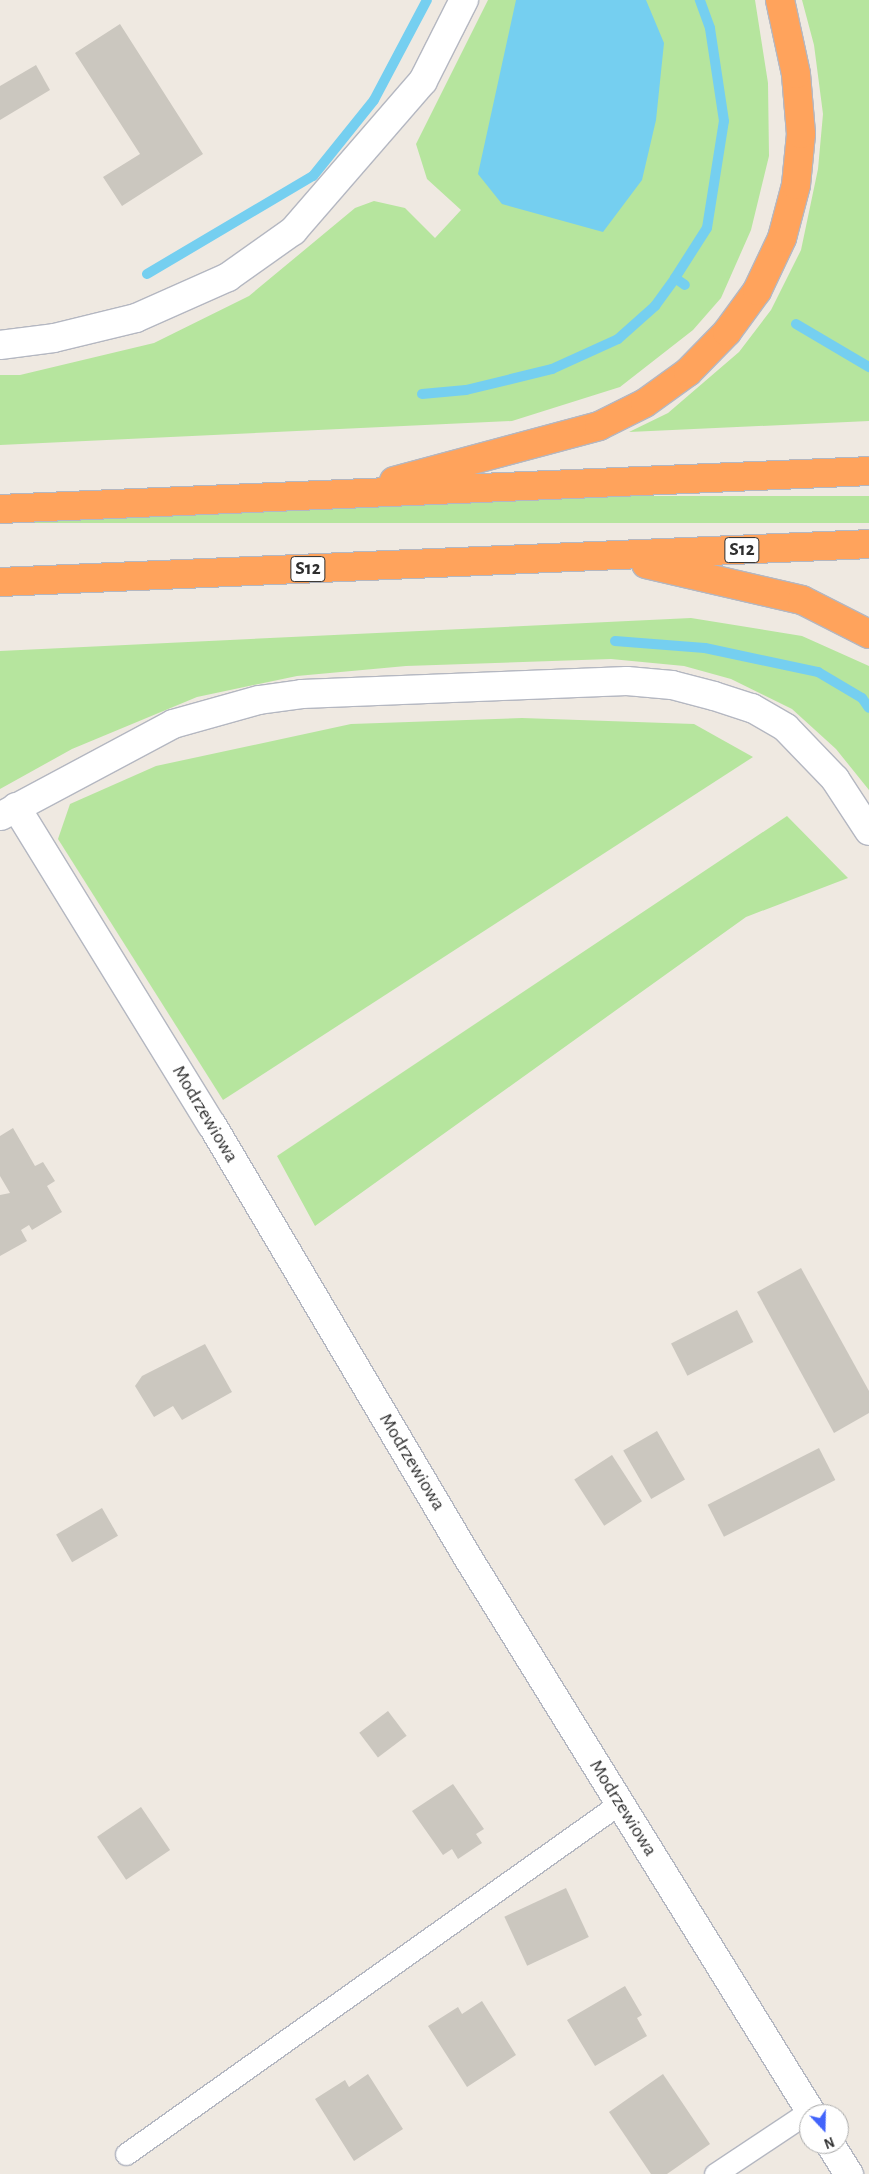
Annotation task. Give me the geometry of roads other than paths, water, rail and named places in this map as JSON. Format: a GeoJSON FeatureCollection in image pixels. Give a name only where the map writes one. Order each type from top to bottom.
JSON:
{"type":"FeatureCollection","features":[{"type":"Feature","properties":{"kind":"highway"},"geometry":{"type":"LineString","coordinates":[[344,495],[598,426],[674,382],[727,332],[762,282],[782,238],[796,185],[800,134],[796,74],[780,0]]}},
{"type":"Feature","properties":{"kind":"highway"},"geometry":{"type":"LineString","coordinates":[[0,509],[869,471]]}},
{"type":"Feature","properties":{"kind":"highway","name":"S12"},"geometry":{"type":"LineString","coordinates":[[0,582],[869,544]]}},
{"type":"Feature","properties":{"kind":"highway"},"geometry":{"type":"LineString","coordinates":[[615,556],[802,600],[869,634]]}},
{"type":"Feature","properties":{"kind":"street"},"geometry":{"type":"LineString","coordinates":[[0,345],[54,338],[136,318],[228,277],[293,231],[423,81],[464,0]]}},
{"type":"Feature","properties":{"kind":"street"},"geometry":{"type":"LineString","coordinates":[[8,812],[173,724],[259,700],[302,694],[627,681],[672,685],[714,696],[752,708],[786,728],[836,779],[869,832]]}},
{"type":"Feature","properties":{"kind":"street","name":"Modrzewiowa"},"geometry":{"type":"LineString","coordinates":[[8,812],[805,2104]]}},
{"type":"Feature","properties":{"kind":"street"},"geometry":{"type":"LineString","coordinates":[[836,2154],[849,2174]]}},
{"type":"Feature","properties":{"kind":"lane"},"geometry":{"type":"LineString","coordinates":[[126,2154],[620,1803]]}},
{"type":"Feature","properties":{"kind":"lane"},"geometry":{"type":"LineString","coordinates":[[715,2174],[799,2121]]}},
{"type":"Feature","properties":{"kind":"water"},"geometry":{"type":"Polygon","coordinates":[[[516,0],[646,0],[664,43],[656,120],[642,180],[603,232],[502,204],[478,174],[516,0]]]}},
{"type":"Feature","properties":{"kind":"waterway"},"geometry":{"type":"LineString","coordinates":[[147,274],[313,176],[374,100],[427,0]]}},
{"type":"Feature","properties":{"kind":"waterway"},"geometry":{"type":"LineString","coordinates":[[422,394],[466,390],[552,369],[618,339],[655,306],[675,278],[707,228],[724,121],[710,28],[700,0]]}},
{"type":"Feature","properties":{"kind":"waterway"},"geometry":{"type":"LineString","coordinates":[[675,278],[685,285]]}},
{"type":"Feature","properties":{"kind":"waterway"},"geometry":{"type":"LineString","coordinates":[[796,324],[869,367]]}},
{"type":"Feature","properties":{"kind":"waterway"},"geometry":{"type":"LineString","coordinates":[[615,641],[705,648],[818,672],[862,698],[869,708]]}}]}
